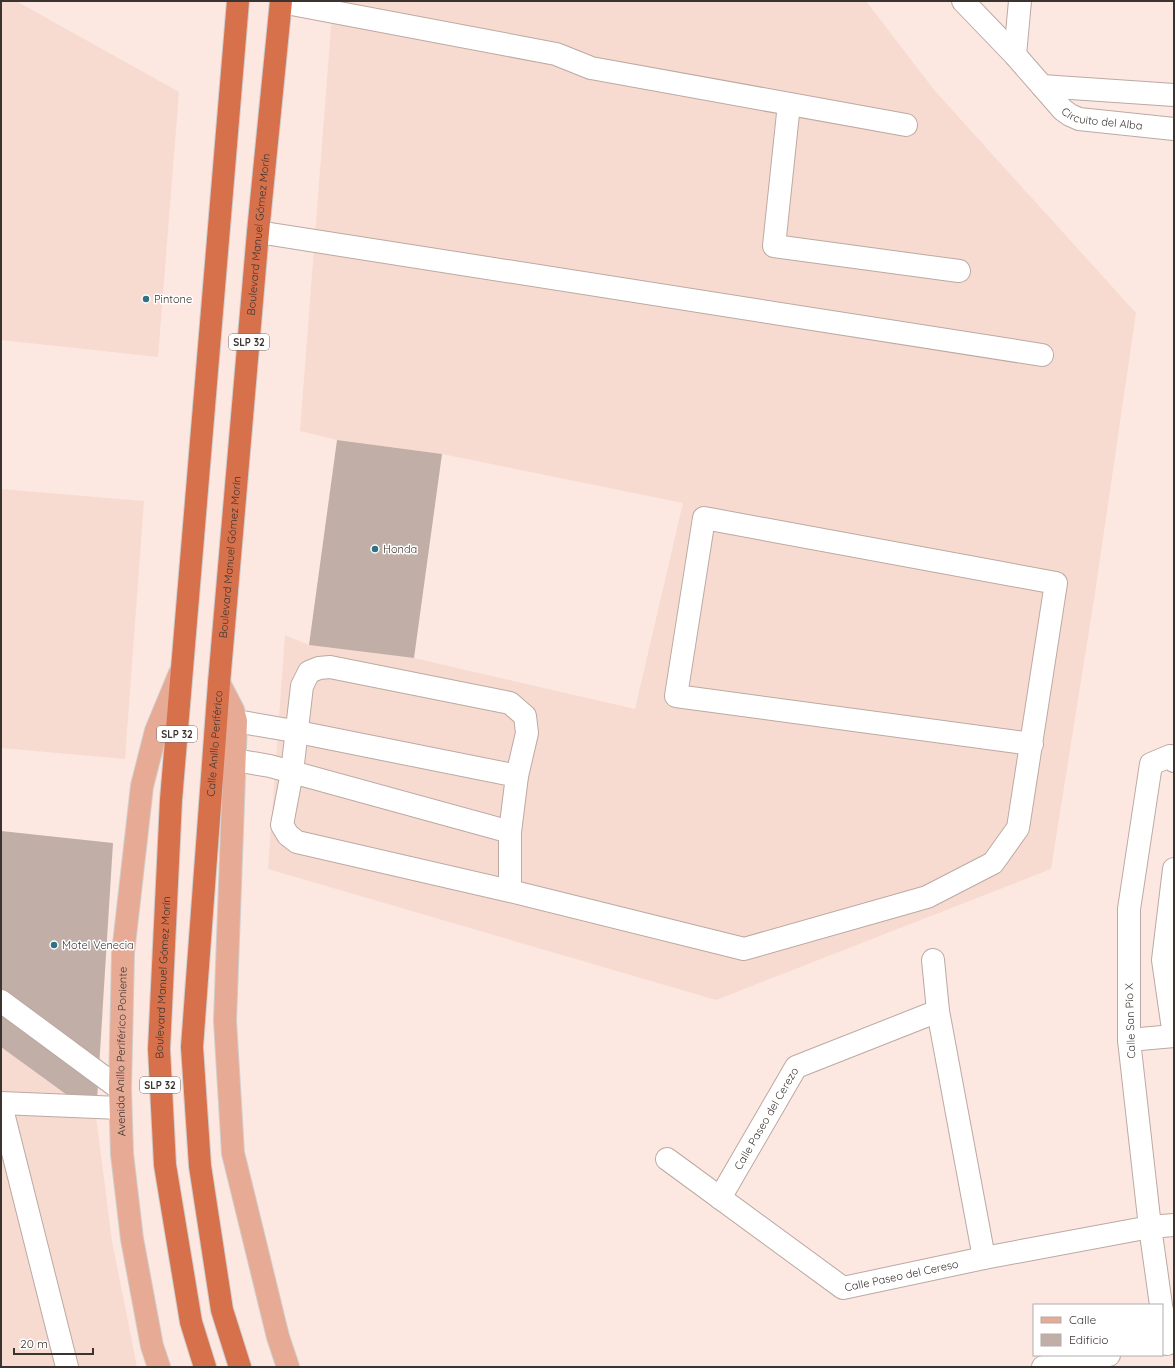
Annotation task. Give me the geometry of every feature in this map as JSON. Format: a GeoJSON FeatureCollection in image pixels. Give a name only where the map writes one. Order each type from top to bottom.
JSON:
{"type":"FeatureCollection","features":[{"type":"Feature","properties":{"kind":"highway","name":"SLP 32"},"geometry":{"type":"LineString","coordinates":[[182,668],[238,1]]}},
{"type":"Feature","properties":{"kind":"highway","name":"Boulevard Manuel Gómez Morín"},"geometry":{"type":"LineString","coordinates":[[219,683],[258,232],[281,1]]}},
{"type":"Feature","properties":{"kind":"highway","name":"Boulevard Manuel Gómez Morín"},"geometry":{"type":"LineString","coordinates":[[182,668],[171,800],[158,1049],[165,1165],[191,1322],[205,1367]]}},
{"type":"Feature","properties":{"kind":"highway","name":"Calle Anillo Periférico"},"geometry":{"type":"LineString","coordinates":[[219,683],[192,1047],[201,1174],[222,1310],[240,1367]]}},
{"type":"Feature","properties":{"kind":"main road","name":"Avenida Anillo Periférico Poniente"},"geometry":{"type":"LineString","coordinates":[[159,1367],[152,1346],[132,1239],[122,1154],[120,1099],[123,953],[142,786],[156,731],[182,668]]}},
{"type":"Feature","properties":{"kind":"main road"},"geometry":{"type":"LineString","coordinates":[[219,683],[233,710],[236,721],[225,1021],[233,1153],[278,1337],[288,1367]]}},
{"type":"Feature","properties":{"kind":"street"},"geometry":{"type":"LineString","coordinates":[[281,1],[556,54],[591,68],[906,125]]}},
{"type":"Feature","properties":{"kind":"street","name":"Circuito del Alba"},"geometry":{"type":"LineString","coordinates":[[963,1],[1063,110],[1070,115],[1079,118],[1174,128]]}},
{"type":"Feature","properties":{"kind":"street"},"geometry":{"type":"LineString","coordinates":[[1015,56],[1020,1]]}},
{"type":"Feature","properties":{"kind":"street","name":"Circuito del Alba"},"geometry":{"type":"LineString","coordinates":[[1042,86],[1174,95]]}},
{"type":"Feature","properties":{"kind":"street"},"geometry":{"type":"LineString","coordinates":[[789,104],[774,246],[959,271]]}},
{"type":"Feature","properties":{"kind":"street"},"geometry":{"type":"LineString","coordinates":[[258,232],[1042,355]]}},
{"type":"Feature","properties":{"kind":"street"},"geometry":{"type":"LineString","coordinates":[[510,891],[510,832],[517,776],[527,733],[525,716],[510,703],[330,667],[319,668],[309,672],[302,686],[292,772],[282,825],[288,834],[297,842],[510,891],[744,949],[927,896],[993,863],[1018,828],[1032,744],[1056,583],[704,518],[676,696],[1032,744]]}},
{"type":"Feature","properties":{"kind":"street"},"geometry":{"type":"LineString","coordinates":[[236,721],[517,776]]}},
{"type":"Feature","properties":{"kind":"street","name":"Calle San Pío X"},"geometry":{"type":"LineString","coordinates":[[1161,1304],[1150,1227],[1129,1040],[1129,909],[1151,764],[1170,756],[1174,761]]}},
{"type":"Feature","properties":{"kind":"street"},"geometry":{"type":"LineString","coordinates":[[235,760],[270,766],[510,832]]}},
{"type":"Feature","properties":{"kind":"street"},"geometry":{"type":"LineString","coordinates":[[1129,1040],[1174,1036],[1163,960],[1174,869]]}},
{"type":"Feature","properties":{"kind":"street"},"geometry":{"type":"LineString","coordinates":[[933,960],[938,1011],[984,1258]]}},
{"type":"Feature","properties":{"kind":"street"},"geometry":{"type":"LineString","coordinates":[[1,1001],[120,1099]]}},
{"type":"Feature","properties":{"kind":"street","name":"Calle Paseo del Cerezo"},"geometry":{"type":"LineString","coordinates":[[720,1198],[796,1067],[938,1011]]}},
{"type":"Feature","properties":{"kind":"street"},"geometry":{"type":"LineString","coordinates":[[68,1367],[1,1104],[120,1099]]}},
{"type":"Feature","properties":{"kind":"street","name":"Calle Paseo del Cereso"},"geometry":{"type":"LineString","coordinates":[[668,1159],[843,1288],[984,1258],[1150,1227],[1174,1225]]}},
{"type":"Feature","properties":{"kind":"street"},"geometry":{"type":"LineString","coordinates":[[1163,1316],[1168,1344]]}},
{"type":"Feature","properties":{"kind":"street"},"geometry":{"type":"LineString","coordinates":[[1043,1367],[1104,1356]]}},
{"type":"Feature","properties":{"kind":"shaded area","name":"Pintone"},"geometry":{"type":"Polygon","coordinates":[[[1,1],[16,1],[179,92],[158,357],[1,340],[1,1]]]}},
{"type":"Feature","properties":{"kind":"shaded area"},"geometry":{"type":"Polygon","coordinates":[[[333,1],[866,1],[935,91],[1136,313],[1095,593],[1051,869],[716,1000],[268,869],[285,635],[309,645],[414,658],[635,709],[683,503],[442,454],[337,440],[300,431],[333,1]]]}},
{"type":"Feature","properties":{"kind":"shaded area"},"geometry":{"type":"Polygon","coordinates":[[[1,489],[144,501],[125,759],[1,748],[1,489]]]}},
{"type":"Feature","properties":{"kind":"shaded area"},"geometry":{"type":"Polygon","coordinates":[[[1,1047],[96,1116],[112,1241],[137,1367],[1,1367],[1,1047]]]}},
{"type":"Feature","properties":{"kind":"building","name":"Honda"},"geometry":{"type":"Polygon","coordinates":[[[337,440],[442,454],[414,658],[309,645],[337,440]]]}},
{"type":"Feature","properties":{"kind":"building","name":"Motel Venecia"},"geometry":{"type":"Polygon","coordinates":[[[1,831],[113,843],[96,1116],[1,1047],[1,831]]]}},
{"type":"Feature","properties":{"kind":"place","name":"Pintone"},"geometry":{"type":"Point","coordinates":[146,299]}},
{"type":"Feature","properties":{"kind":"place","name":"Honda"},"geometry":{"type":"Point","coordinates":[375,549]}},
{"type":"Feature","properties":{"kind":"place","name":"Motel Venecia"},"geometry":{"type":"Point","coordinates":[54,945]}}]}
